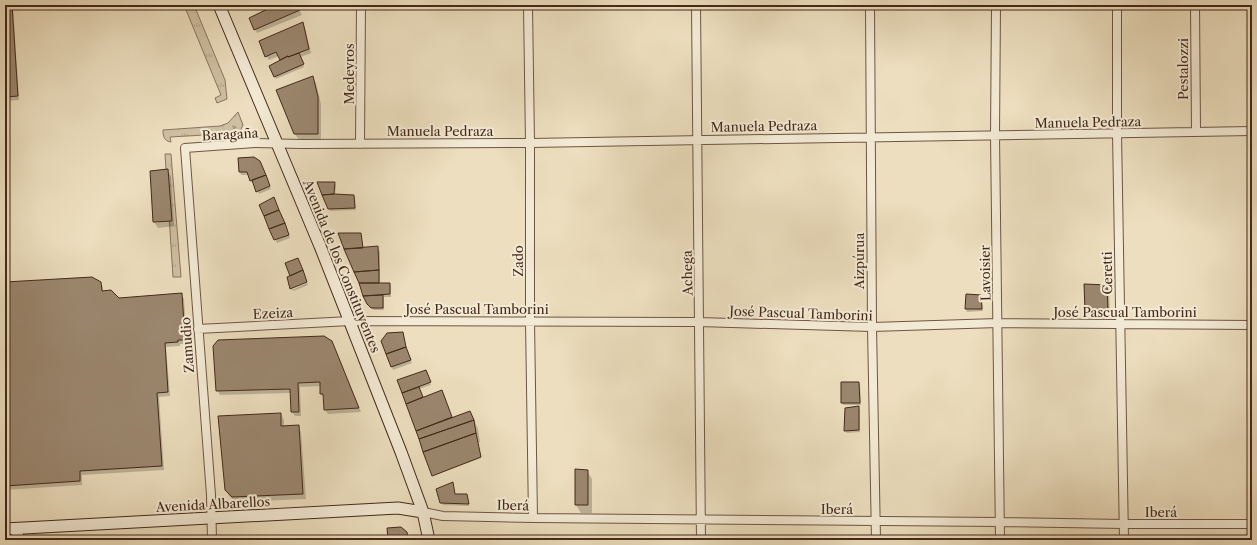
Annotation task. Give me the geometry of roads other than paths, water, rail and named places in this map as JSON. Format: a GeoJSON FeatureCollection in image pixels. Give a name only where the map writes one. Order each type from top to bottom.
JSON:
{"type":"FeatureCollection","features":[{"type":"Feature","properties":{"kind":"main road","name":"Avenida de los Constituyentes"},"geometry":{"type":"LineString","coordinates":[[219,5],[350,321],[422,512],[430,540]]}},
{"type":"Feature","properties":{"kind":"main road","name":"Avenida Albarellos"},"geometry":{"type":"LineString","coordinates":[[5,529],[18,534],[211,518],[398,508],[422,512]]}},
{"type":"Feature","properties":{"kind":"street","name":"Medeyros"},"geometry":{"type":"LineString","coordinates":[[360,144],[361,5]]}},
{"type":"Feature","properties":{"kind":"street","name":"Zado"},"geometry":{"type":"LineString","coordinates":[[528,5],[533,518]]}},
{"type":"Feature","properties":{"kind":"street","name":"Achega"},"geometry":{"type":"LineString","coordinates":[[696,5],[700,540]]}},
{"type":"Feature","properties":{"kind":"street","name":"Aizpúrua"},"geometry":{"type":"LineString","coordinates":[[870,5],[872,327],[876,540]]}},
{"type":"Feature","properties":{"kind":"street","name":"Lavoisier"},"geometry":{"type":"LineString","coordinates":[[996,5],[995,135],[1000,540]]}},
{"type":"Feature","properties":{"kind":"street","name":"Ceretti"},"geometry":{"type":"LineString","coordinates":[[1117,5],[1117,133],[1124,540]]}},
{"type":"Feature","properties":{"kind":"street","name":"Pestalozzi"},"geometry":{"type":"LineString","coordinates":[[1195,5],[1196,132]]}},
{"type":"Feature","properties":{"kind":"street","name":"Manuela Pedraza"},"geometry":{"type":"LineString","coordinates":[[277,144],[530,143],[697,139],[1252,131]]}},
{"type":"Feature","properties":{"kind":"street","name":"Baragaña"},"geometry":{"type":"LineString","coordinates":[[185,148],[255,143],[277,144]]}},
{"type":"Feature","properties":{"kind":"street","name":"Zamudio"},"geometry":{"type":"LineString","coordinates":[[185,148],[211,496],[212,540]]}},
{"type":"Feature","properties":{"kind":"street","name":"José Pascual Tamborini"},"geometry":{"type":"LineString","coordinates":[[350,321],[699,322],[872,327],[998,323],[1252,325]]}},
{"type":"Feature","properties":{"kind":"street","name":"Ezeiza"},"geometry":{"type":"LineString","coordinates":[[198,330],[350,321]]}},
{"type":"Feature","properties":{"kind":"street","name":"Iberá"},"geometry":{"type":"LineString","coordinates":[[422,512],[443,516],[533,518],[1252,524]]}}]}
